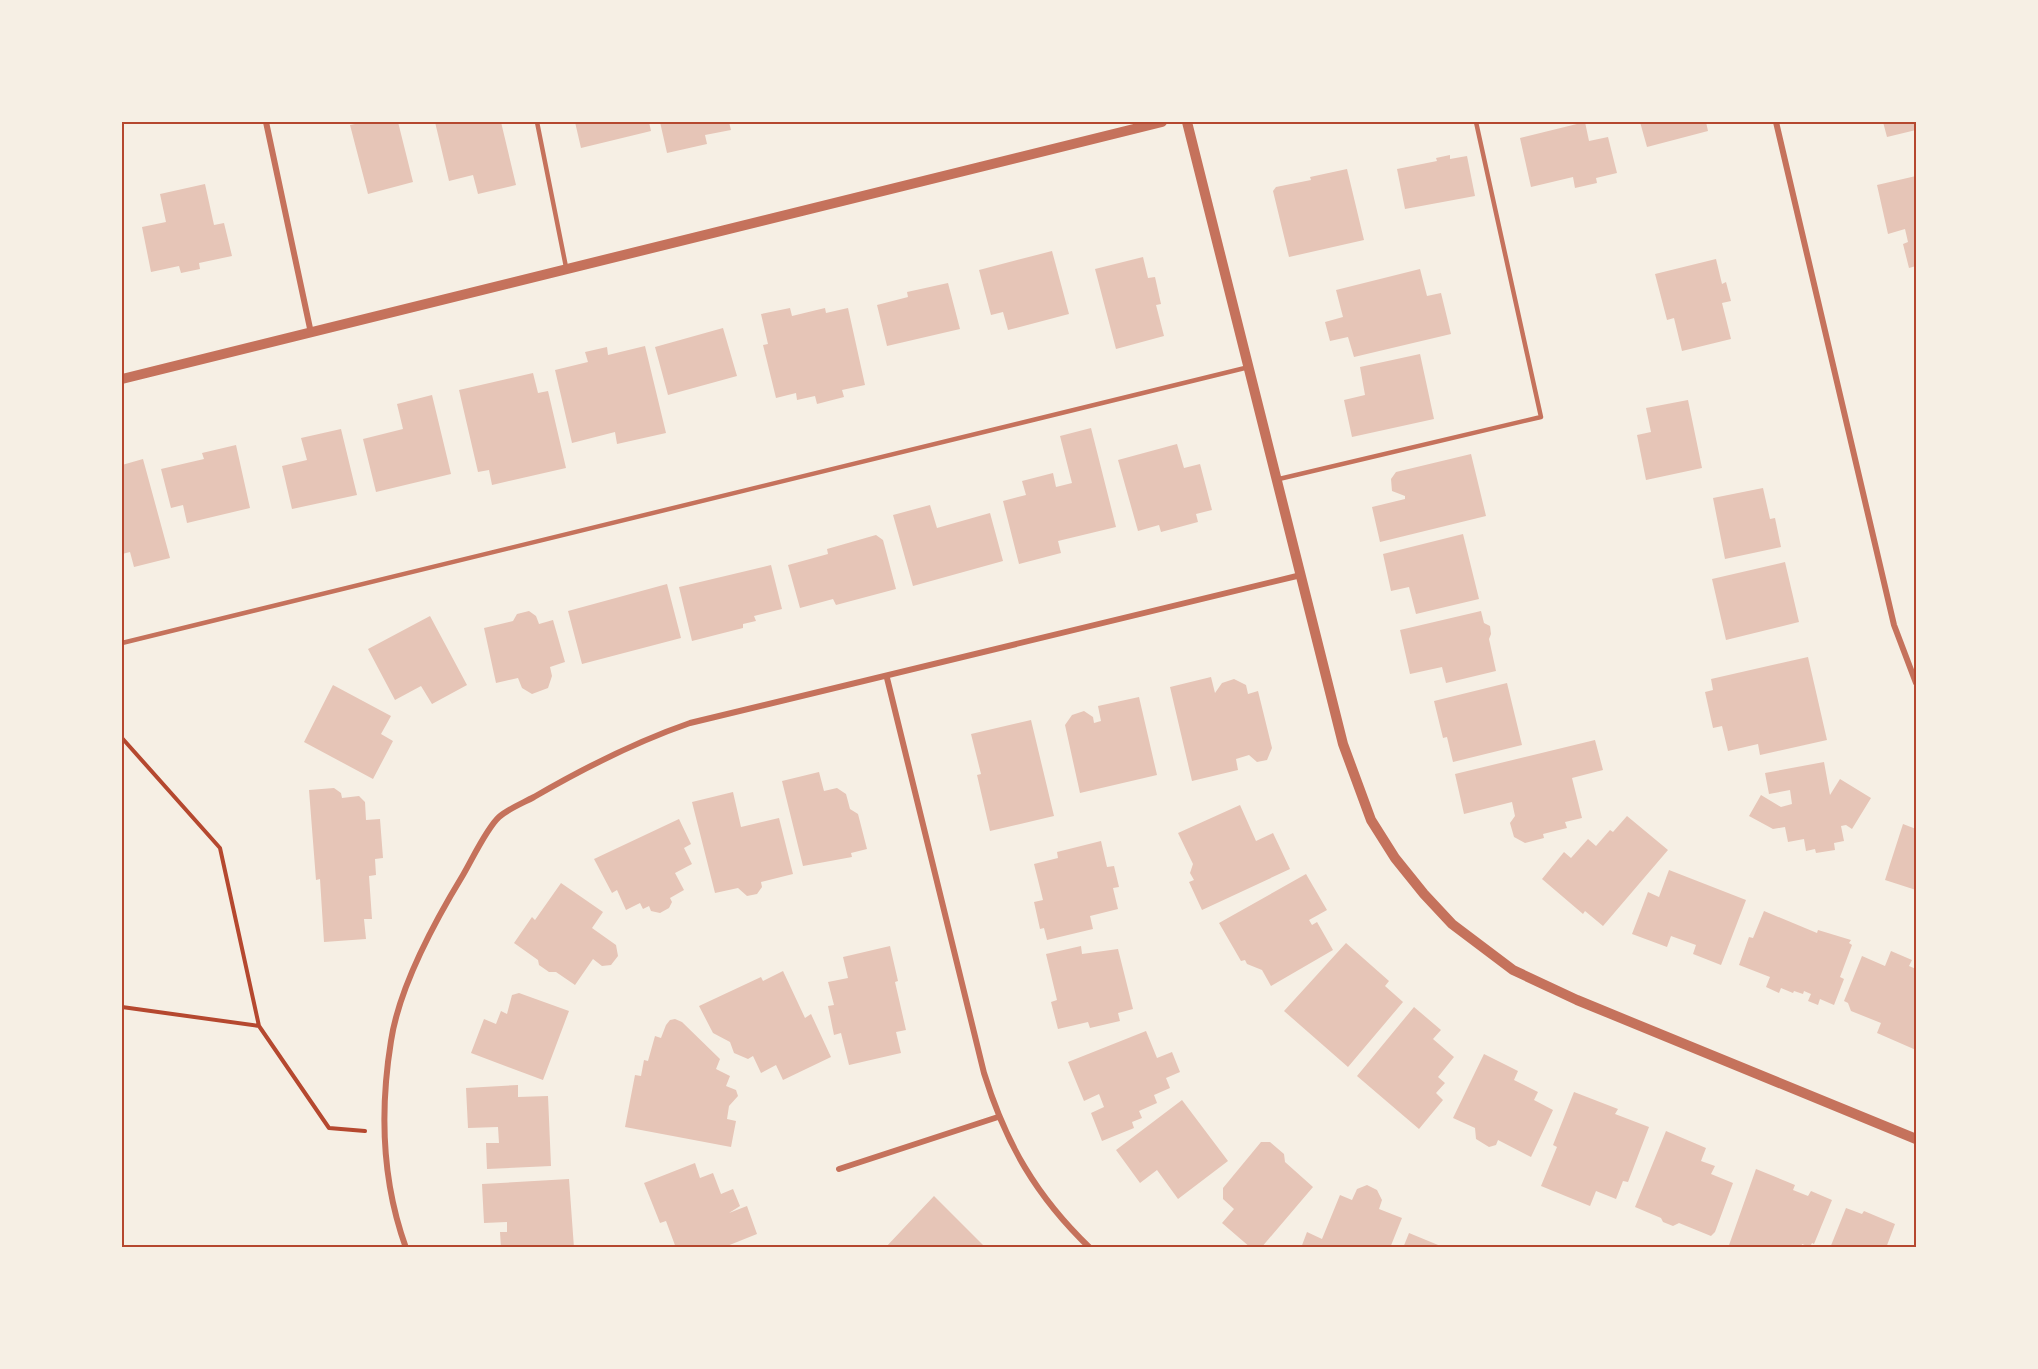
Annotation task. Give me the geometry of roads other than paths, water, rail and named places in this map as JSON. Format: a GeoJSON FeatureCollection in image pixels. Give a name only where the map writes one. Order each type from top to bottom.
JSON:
{"type":"FeatureCollection","features":[{"type":"Feature","properties":{"kind":"street"},"geometry":{"type":"LineString","coordinates":[[266,122],[311,333]]}},
{"type":"Feature","properties":{"kind":"street"},"geometry":{"type":"LineString","coordinates":[[122,378],[1162,122]]}},
{"type":"Feature","properties":{"kind":"street"},"geometry":{"type":"LineString","coordinates":[[1187,122],[1279,478],[1343,744],[1371,820],[1402,867],[1452,924],[1513,970],[1541,985],[1917,1139]]}},
{"type":"Feature","properties":{"kind":"street"},"geometry":{"type":"LineString","coordinates":[[1776,122],[1894,625],[1917,683]]}},
{"type":"Feature","properties":{"kind":"street"},"geometry":{"type":"LineString","coordinates":[[406,1248],[391,1193],[384,1131],[391,1040],[408,988],[437,917],[498,818],[646,738],[690,723],[887,678],[1301,575]]}},
{"type":"Feature","properties":{"kind":"street"},"geometry":{"type":"LineString","coordinates":[[887,678],[984,1073],[998,1118],[1026,1172],[1062,1221],[1090,1248]]}},
{"type":"Feature","properties":{"kind":"street"},"geometry":{"type":"LineString","coordinates":[[839,1169],[998,1118]]}},
{"type":"Feature","properties":{"kind":"lane"},"geometry":{"type":"LineString","coordinates":[[537,122],[566,270]]}},
{"type":"Feature","properties":{"kind":"lane"},"geometry":{"type":"LineString","coordinates":[[1279,478],[1541,417],[1476,122]]}},
{"type":"Feature","properties":{"kind":"lane"},"geometry":{"type":"LineString","coordinates":[[122,643],[1251,367]]}}]}
